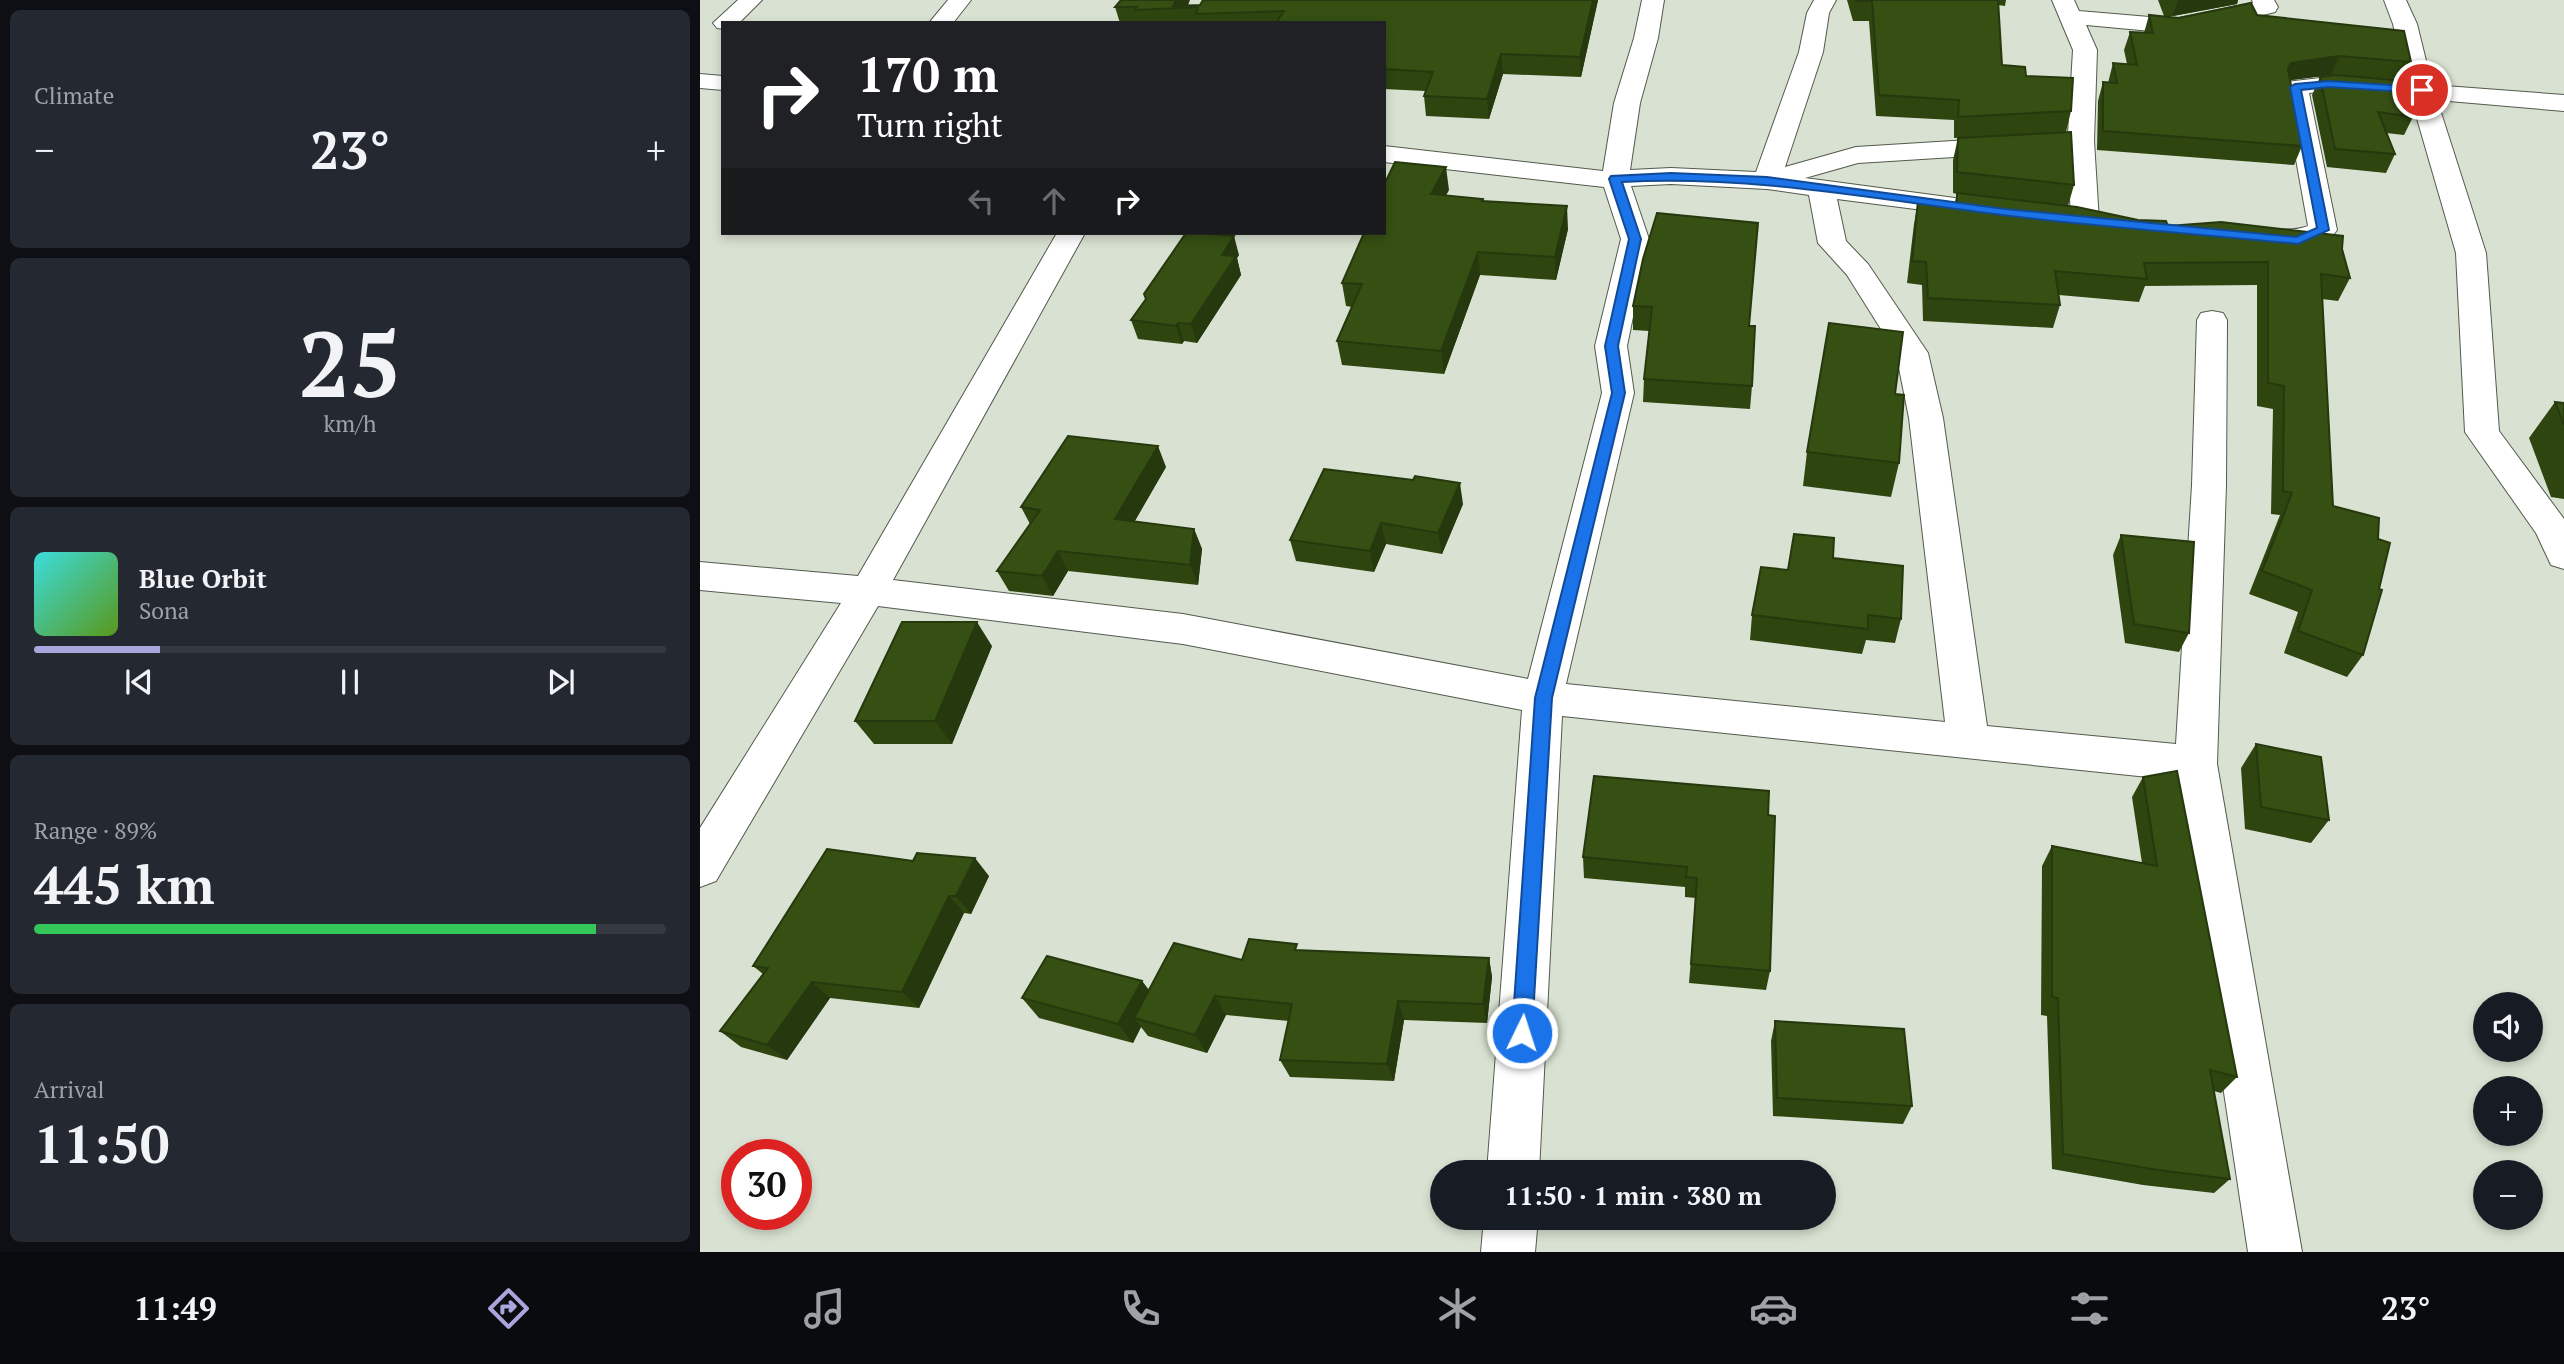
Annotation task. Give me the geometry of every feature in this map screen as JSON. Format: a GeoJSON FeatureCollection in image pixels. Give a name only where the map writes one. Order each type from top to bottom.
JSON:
{"type":"FeatureCollection","features":[{"type":"Feature","properties":{"kind":"street"},"geometry":{"type":"LineString","coordinates":[[726,21],[751,0]]}},
{"type":"Feature","properties":{"kind":"street"},"geometry":{"type":"LineString","coordinates":[[942,21],[960,0]]}},
{"type":"Feature","properties":{"kind":"street"},"geometry":{"type":"LineString","coordinates":[[1514,1160],[1543,698],[1618,393],[1611,346],[1635,239],[1615,179],[1627,103],[1646,38],[1653,0]]}},
{"type":"Feature","properties":{"kind":"street"},"geometry":{"type":"LineString","coordinates":[[1767,181],[1811,52],[1818,13],[1825,0]]}},
{"type":"Feature","properties":{"kind":"street"},"geometry":{"type":"LineString","coordinates":[[2067,9],[2173,26],[2267,7],[2263,0]]}},
{"type":"Feature","properties":{"kind":"street"},"geometry":{"type":"LineString","coordinates":[[2395,0],[2405,24],[2422,90],[2472,253],[2482,432],[2552,529],[2564,556]]}},
{"type":"Feature","properties":{"kind":"street"},"geometry":{"type":"LineString","coordinates":[[2067,9],[2085,50],[2081,141],[2085,221]]}},
{"type":"Feature","properties":{"kind":"street"},"geometry":{"type":"LineString","coordinates":[[700,81],[721,83]]}},
{"type":"Feature","properties":{"kind":"street"},"geometry":{"type":"LineString","coordinates":[[2244,235],[2298,240],[2323,230],[2295,87],[2329,84],[2564,103]]}},
{"type":"Feature","properties":{"kind":"street"},"geometry":{"type":"LineString","coordinates":[[1767,181],[1856,155],[2081,141]]}},
{"type":"Feature","properties":{"kind":"street"},"geometry":{"type":"LineString","coordinates":[[1386,154],[1615,179],[1671,176],[1767,181],[1992,211]]}},
{"type":"Feature","properties":{"kind":"street"},"geometry":{"type":"LineString","coordinates":[[1822,190],[1832,243],[1858,270],[1912,353],[1926,418],[1968,741]]}},
{"type":"Feature","properties":{"kind":"street"},"geometry":{"type":"LineString","coordinates":[[700,867],[867,591],[1070,235]]}},
{"type":"Feature","properties":{"kind":"street"},"geometry":{"type":"LineString","coordinates":[[2212,320],[2209,485],[2196,764],[2275,1252]]}},
{"type":"Feature","properties":{"kind":"street"},"geometry":{"type":"LineString","coordinates":[[700,576],[867,591],[1182,629],[1543,698],[2196,764]]}},
{"type":"Feature","properties":{"kind":"street"},"geometry":{"type":"LineString","coordinates":[[1508,1252],[1510,1230]]}},
{"type":"Feature","properties":{"kind":"building"},"geometry":{"type":"Polygon","coordinates":[[[1121,0],[1176,0],[1173,6],[1200,5],[1203,0],[1593,0],[1580,57],[1501,54],[1487,99],[1424,96],[1433,72],[1386,69],[1386,21],[1277,21],[1284,11],[1196,14],[1198,7],[1135,10],[1137,7],[1115,7],[1121,0]]]}},
{"type":"Feature","properties":{"kind":"building"},"geometry":{"type":"Polygon","coordinates":[[[1856,0],[1998,0],[2002,65],[2025,67],[2026,76],[2073,78],[2071,111],[1958,117],[1959,100],[1879,95],[1872,1],[1856,0]]]}},
{"type":"Feature","properties":{"kind":"building"},"geometry":{"type":"Polygon","coordinates":[[[2251,3],[2257,15],[2404,31],[2411,62],[2339,56],[2291,63],[2288,69],[2302,146],[2103,131],[2103,82],[2117,83],[2113,63],[2137,65],[2130,32],[2153,33],[2149,15],[2179,18],[2251,3]]]}},
{"type":"Feature","properties":{"kind":"building"},"geometry":{"type":"Polygon","coordinates":[[[2337,75],[2415,82],[2419,98],[2409,97],[2413,117],[2378,112],[2395,154],[2335,149],[2320,77],[2337,75]]]}},
{"type":"Feature","properties":{"kind":"building"},"geometry":{"type":"Polygon","coordinates":[[[2071,132],[2074,185],[1957,172],[1958,138],[2071,132]]]}},
{"type":"Feature","properties":{"kind":"building"},"geometry":{"type":"Polygon","coordinates":[[[1395,162],[1446,167],[1431,194],[1483,199],[1482,201],[1567,206],[1555,257],[1478,252],[1441,351],[1337,341],[1362,284],[1342,283],[1363,235],[1386,235],[1386,181],[1395,162]]]}},
{"type":"Feature","properties":{"kind":"building"},"geometry":{"type":"Polygon","coordinates":[[[1957,193],[2077,207],[2138,220],[2166,221],[2168,226],[2221,222],[2343,236],[2342,249],[2350,278],[2321,274],[2333,506],[2379,518],[2378,539],[2390,543],[2379,589],[2382,590],[2363,655],[2298,631],[2312,590],[2262,571],[2292,493],[2283,491],[2284,386],[2268,383],[2268,262],[2144,263],[2147,279],[2055,271],[2060,305],[1928,298],[1926,262],[1912,261],[1918,201],[1957,205],[1957,193]]]}},
{"type":"Feature","properties":{"kind":"building"},"geometry":{"type":"Polygon","coordinates":[[[1657,213],[1758,223],[1749,326],[1755,326],[1752,386],[1644,379],[1652,307],[1633,306],[1657,213]]]}},
{"type":"Feature","properties":{"kind":"building"},"geometry":{"type":"Polygon","coordinates":[[[1185,235],[1234,236],[1222,255],[1236,256],[1191,324],[1178,323],[1176,326],[1131,320],[1146,299],[1144,294],[1185,235]]]}},
{"type":"Feature","properties":{"kind":"building"},"geometry":{"type":"Polygon","coordinates":[[[1829,323],[1903,332],[1895,394],[1904,395],[1899,463],[1807,452],[1829,323]]]}},
{"type":"Feature","properties":{"kind":"building"},"geometry":{"type":"Polygon","coordinates":[[[2555,402],[2564,403],[2564,425],[2555,402]]]}},
{"type":"Feature","properties":{"kind":"building"},"geometry":{"type":"Polygon","coordinates":[[[1068,436],[1158,446],[1115,519],[1194,529],[1190,565],[1058,551],[1042,576],[997,571],[1040,510],[1021,507],[1068,436]]]}},
{"type":"Feature","properties":{"kind":"building"},"geometry":{"type":"Polygon","coordinates":[[[1324,469],[1413,480],[1415,476],[1460,483],[1438,533],[1381,523],[1370,551],[1290,540],[1324,469]]]}},
{"type":"Feature","properties":{"kind":"building"},"geometry":{"type":"Polygon","coordinates":[[[1794,534],[1834,538],[1833,558],[1903,566],[1901,619],[1868,615],[1868,629],[1752,615],[1761,567],[1788,570],[1794,534]]]}},
{"type":"Feature","properties":{"kind":"building"},"geometry":{"type":"Polygon","coordinates":[[[2121,535],[2194,542],[2189,633],[2134,624],[2121,535]]]}},
{"type":"Feature","properties":{"kind":"building"},"geometry":{"type":"Polygon","coordinates":[[[902,622],[977,622],[935,721],[855,721],[902,622]]]}},
{"type":"Feature","properties":{"kind":"building"},"geometry":{"type":"Polygon","coordinates":[[[2256,744],[2321,757],[2329,820],[2261,807],[2256,744]]]}},
{"type":"Feature","properties":{"kind":"building"},"geometry":{"type":"Polygon","coordinates":[[[2177,771],[2237,1077],[2210,1070],[2230,1179],[2063,1154],[2058,998],[2052,997],[2052,846],[2157,866],[2143,777],[2177,771]]]}},
{"type":"Feature","properties":{"kind":"building"},"geometry":{"type":"Polygon","coordinates":[[[1594,776],[1769,791],[1768,815],[1775,816],[1770,971],[1691,964],[1697,878],[1686,877],[1687,867],[1583,857],[1594,776]]]}},
{"type":"Feature","properties":{"kind":"building"},"geometry":{"type":"Polygon","coordinates":[[[827,849],[913,861],[917,853],[975,858],[956,896],[949,896],[902,992],[812,982],[767,1045],[720,1031],[768,968],[753,966],[827,849]]]}},
{"type":"Feature","properties":{"kind":"building"},"geometry":{"type":"Polygon","coordinates":[[[1249,939],[1297,944],[1295,950],[1489,958],[1483,1004],[1398,1001],[1387,1064],[1280,1060],[1292,1004],[1215,996],[1195,1035],[1134,1018],[1174,943],[1242,960],[1249,939]]]}},
{"type":"Feature","properties":{"kind":"building"},"geometry":{"type":"Polygon","coordinates":[[[1047,956],[1142,981],[1118,1024],[1022,998],[1047,956]]]}},
{"type":"Feature","properties":{"kind":"building"},"geometry":{"type":"Polygon","coordinates":[[[1775,1021],[1904,1029],[1912,1106],[1777,1098],[1775,1021]]]}},
{"type":"Feature","properties":{"kind":"route"},"geometry":{"type":"LineString","coordinates":[[1522,1033],[1543,698],[1618,393],[1611,346],[1635,239],[1615,179],[1671,176],[1767,181],[2085,221],[2298,240],[2323,230],[2295,87],[2329,84],[2422,90]]}}]}
